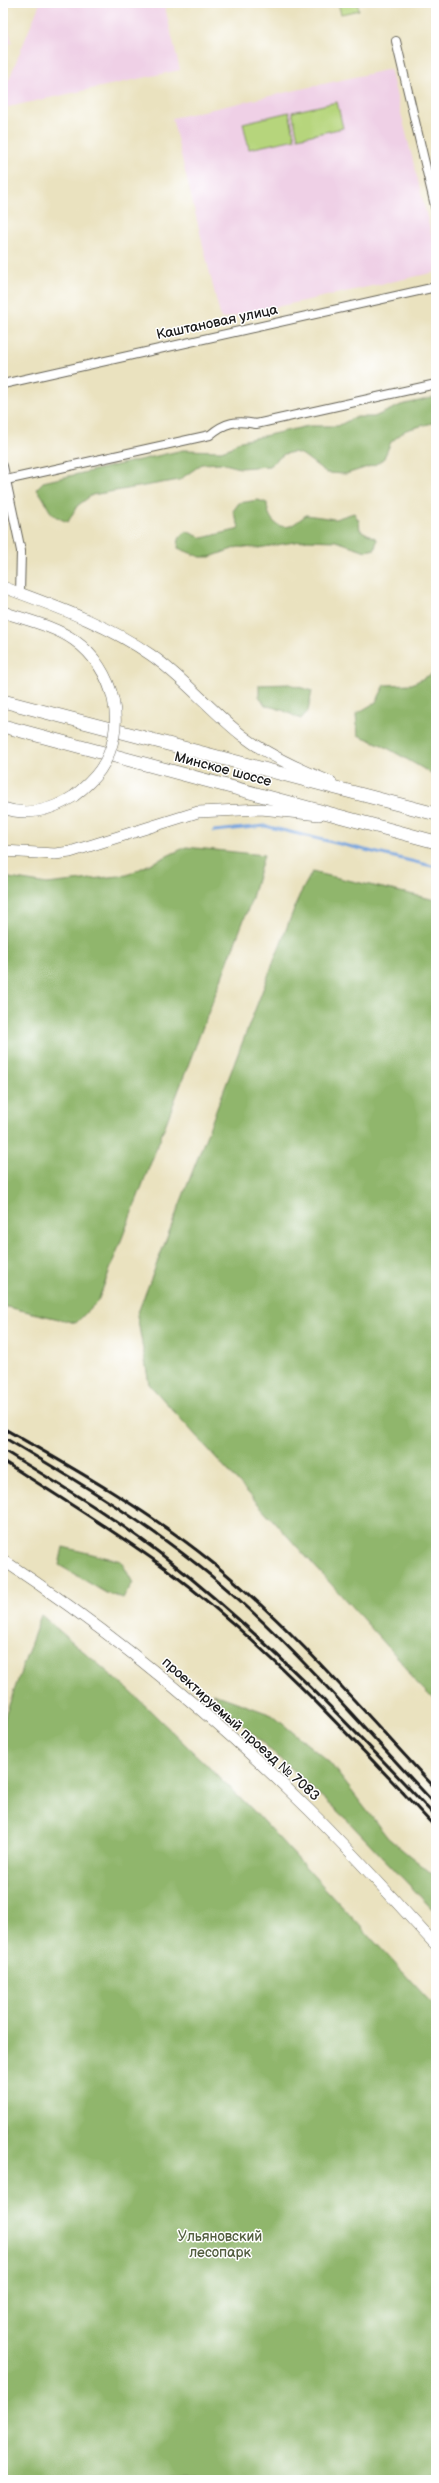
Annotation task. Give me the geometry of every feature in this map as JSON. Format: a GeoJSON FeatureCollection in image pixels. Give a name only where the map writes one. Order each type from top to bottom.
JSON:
{"type":"FeatureCollection","features":[{"type":"Feature","properties":{"kind":"highway","name":"Минское шоссе"},"geometry":{"type":"LineString","coordinates":[[3,701],[436,814]]}},
{"type":"Feature","properties":{"kind":"highway","name":"Минское шоссе"},"geometry":{"type":"LineString","coordinates":[[3,726],[341,818],[436,842]]}},
{"type":"Feature","properties":{"kind":"main road"},"geometry":{"type":"LineString","coordinates":[[3,587],[101,626],[131,641],[154,657],[244,736],[300,769],[370,797]]}},
{"type":"Feature","properties":{"kind":"main road"},"geometry":{"type":"LineString","coordinates":[[3,612],[57,631],[74,640],[96,661],[108,682],[114,699],[116,717],[111,747],[100,769],[74,796],[45,811],[29,812],[3,808]]}},
{"type":"Feature","properties":{"kind":"main road"},"geometry":{"type":"LineString","coordinates":[[3,851],[42,854],[70,852],[198,812],[261,809],[341,818]]}},
{"type":"Feature","properties":{"kind":"main road","name":"проектируемый проезд № 7083"},"geometry":{"type":"LineString","coordinates":[[3,1560],[69,1604],[183,1694],[301,1802],[436,1944]]}},
{"type":"Feature","properties":{"kind":"street"},"geometry":{"type":"LineString","coordinates":[[396,41],[436,210]]}},
{"type":"Feature","properties":{"kind":"street","name":"Каштановая улица"},"geometry":{"type":"LineString","coordinates":[[3,384],[436,287]]}},
{"type":"Feature","properties":{"kind":"street"},"geometry":{"type":"LineString","coordinates":[[6,480],[210,435],[230,422],[243,421],[256,424],[436,384]]}},
{"type":"Feature","properties":{"kind":"street"},"geometry":{"type":"LineString","coordinates":[[3,466],[21,551],[20,594]]}},
{"type":"Feature","properties":{"kind":"shaded area"},"geometry":{"type":"Polygon","coordinates":[[[40,3],[164,3],[180,70],[3,108],[3,94],[40,3]]]}},
{"type":"Feature","properties":{"kind":"shaded area"},"geometry":{"type":"Polygon","coordinates":[[[3,5],[12,43],[3,45],[3,5]]]}},
{"type":"Feature","properties":{"kind":"shaded area"},"geometry":{"type":"Polygon","coordinates":[[[390,69],[436,253],[436,272],[221,319],[172,118],[390,69]]]}},
{"type":"Feature","properties":{"kind":"green space"},"geometry":{"type":"Polygon","coordinates":[[[338,3],[357,3],[359,10],[341,14],[338,3]]]}},
{"type":"Feature","properties":{"kind":"green space"},"geometry":{"type":"Polygon","coordinates":[[[337,102],[343,128],[298,138],[292,112],[337,102]]]}},
{"type":"Feature","properties":{"kind":"green space"},"geometry":{"type":"Polygon","coordinates":[[[289,112],[295,139],[249,149],[243,123],[289,112]]]}},
{"type":"Feature","properties":{"kind":"green space"},"geometry":{"type":"Polygon","coordinates":[[[436,397],[436,422],[406,430],[391,442],[383,460],[374,465],[346,474],[327,473],[303,455],[294,452],[284,454],[269,466],[240,468],[221,463],[202,464],[179,480],[92,495],[77,506],[68,522],[60,519],[51,512],[36,489],[43,482],[183,450],[221,451],[230,448],[237,442],[308,426],[338,426],[355,417],[374,417],[401,405],[436,397]]]}},
{"type":"Feature","properties":{"kind":"green space"},"geometry":{"type":"Polygon","coordinates":[[[258,500],[267,503],[270,517],[276,524],[285,527],[292,525],[306,515],[335,519],[354,513],[359,521],[360,530],[377,539],[375,549],[366,551],[336,541],[307,540],[258,548],[238,547],[210,557],[200,557],[178,548],[179,538],[186,531],[202,538],[240,529],[233,511],[239,503],[258,500]]]}},
{"type":"Feature","properties":{"kind":"green space"},"geometry":{"type":"Polygon","coordinates":[[[436,672],[436,776],[382,745],[358,735],[356,714],[376,702],[385,685],[412,684],[436,672]]]}},
{"type":"Feature","properties":{"kind":"green space"},"geometry":{"type":"Polygon","coordinates":[[[289,684],[312,691],[308,711],[301,719],[282,710],[265,705],[259,696],[259,685],[289,684]]]}},
{"type":"Feature","properties":{"kind":"green space"},"geometry":{"type":"Polygon","coordinates":[[[186,847],[264,855],[251,901],[98,1301],[76,1323],[3,1306],[3,877],[47,884],[127,875],[186,847]]]}},
{"type":"Feature","properties":{"kind":"green space"},"geometry":{"type":"Polygon","coordinates":[[[312,872],[436,900],[436,1702],[411,1677],[401,1661],[149,1384],[137,1315],[299,896],[312,872]]]}},
{"type":"Feature","properties":{"kind":"green space"},"geometry":{"type":"Polygon","coordinates":[[[63,1547],[121,1561],[133,1583],[123,1598],[106,1593],[59,1565],[63,1547]]]}},
{"type":"Feature","properties":{"kind":"green space","name":"Ульяновский лесопарк"},"geometry":{"type":"Polygon","coordinates":[[[41,1615],[131,1692],[250,1807],[436,2008],[436,2480],[3,2480],[3,1722],[41,1615]]]}},
{"type":"Feature","properties":{"kind":"green space"},"geometry":{"type":"Polygon","coordinates":[[[212,1693],[272,1715],[330,1763],[388,1838],[436,1877],[436,1913],[347,1820],[232,1715],[212,1693]]]}},
{"type":"Feature","properties":{"kind":"waterway"},"geometry":{"type":"LineString","coordinates":[[214,831],[265,826],[436,867]]}},
{"type":"Feature","properties":{"kind":"railway"},"geometry":{"type":"LineString","coordinates":[[3,1428],[111,1491],[189,1544],[213,1563],[301,1644],[436,1789]]}},
{"type":"Feature","properties":{"kind":"railway"},"geometry":{"type":"LineString","coordinates":[[3,1437],[67,1475],[129,1515],[189,1558],[218,1582],[246,1606],[295,1654],[436,1805]]}},
{"type":"Feature","properties":{"kind":"railway"},"geometry":{"type":"LineString","coordinates":[[3,1450],[89,1503],[131,1532],[207,1591],[275,1653],[341,1717],[436,1817]]}},
{"type":"Feature","properties":{"kind":"railway"},"geometry":{"type":"LineString","coordinates":[[3,1461],[125,1540],[165,1568],[202,1597],[237,1627],[306,1692],[436,1828]]}}]}
